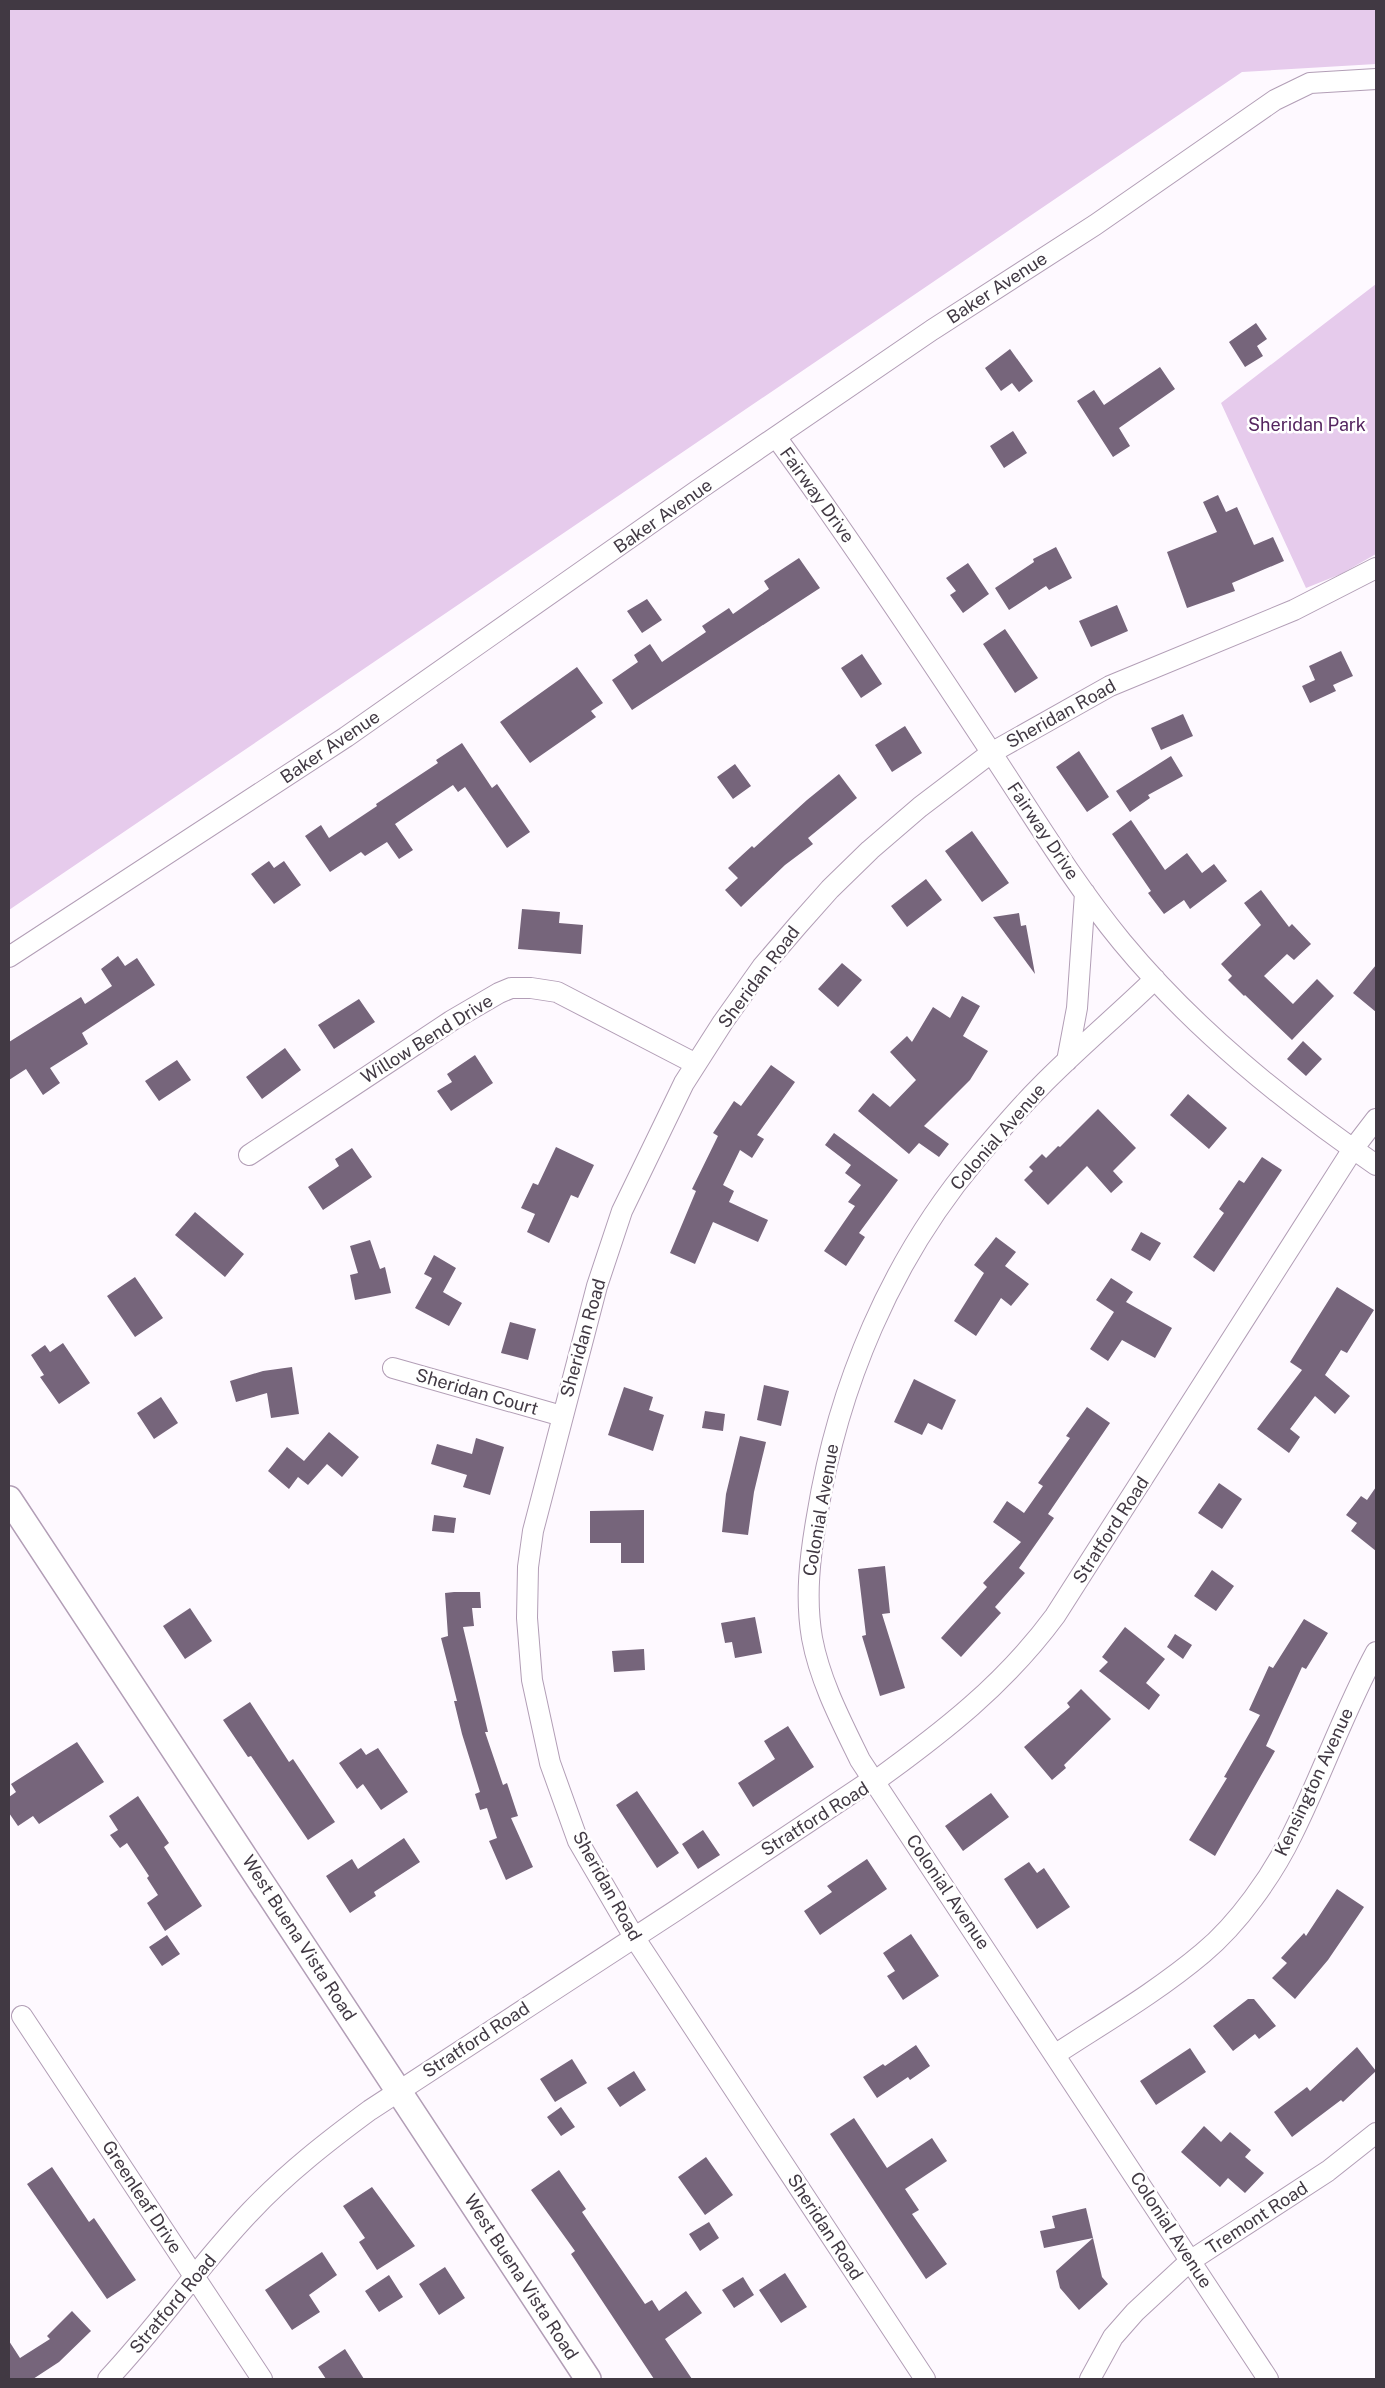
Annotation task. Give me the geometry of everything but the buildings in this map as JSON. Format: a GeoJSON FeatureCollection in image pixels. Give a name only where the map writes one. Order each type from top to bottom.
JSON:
{"type":"FeatureCollection","features":[{"type":"Feature","properties":{"kind":"street","name":"Baker Avenue"},"geometry":{"type":"LineString","coordinates":[[9,957],[346,737],[932,330],[1095,225],[1275,100],[1310,83],[1376,79]]}},
{"type":"Feature","properties":{"kind":"street","name":"Fairway Drive"},"geometry":{"type":"LineString","coordinates":[[776,438],[841,526],[991,752],[1034,821],[1122,942],[1211,1036],[1269,1086],[1376,1165]]}},
{"type":"Feature","properties":{"kind":"street","name":"Sheridan Road"},"geometry":{"type":"LineString","coordinates":[[925,2379],[634,1937],[578,1841],[550,1763],[532,1680],[527,1618],[528,1567],[533,1531],[597,1286],[622,1211],[652,1146],[696,1064],[762,968],[830,889],[920,806],[991,752],[1110,686],[1294,610],[1376,568]]}},
{"type":"Feature","properties":{"kind":"street"},"geometry":{"type":"LineString","coordinates":[[1067,1061],[1077,1008],[1085,893]]}},
{"type":"Feature","properties":{"kind":"street","name":"Colonial Avenue"},"geometry":{"type":"LineString","coordinates":[[1155,979],[1038,1089],[975,1160],[944,1200],[913,1247],[868,1336],[845,1397],[824,1470],[809,1574],[808,1599],[812,1639],[830,1699],[860,1760],[1056,2054],[1268,2379]]}},
{"type":"Feature","properties":{"kind":"street","name":"Willow Bend Drive"},"geometry":{"type":"LineString","coordinates":[[249,1155],[451,1021],[512,988],[531,988],[557,992],[696,1064]]}},
{"type":"Feature","properties":{"kind":"street","name":"Stratford Road"},"geometry":{"type":"LineString","coordinates":[[108,2379],[138,2348],[250,2212],[293,2171],[333,2137],[867,1783],[874,1782],[958,1719],[995,1686],[1031,1648],[1056,1616],[1353,1149],[1376,1119]]}},
{"type":"Feature","properties":{"kind":"street","name":"Sheridan Court"},"geometry":{"type":"LineString","coordinates":[[393,1368],[562,1416]]}},
{"type":"Feature","properties":{"kind":"street","name":"West Buena Vista Road"},"geometry":{"type":"LineString","coordinates":[[9,1499],[588,2379]]}},
{"type":"Feature","properties":{"kind":"street","name":"Kensington Avenue"},"geometry":{"type":"LineString","coordinates":[[1056,2054],[1155,1988],[1203,1953],[1220,1937],[1255,1894],[1292,1837],[1376,1652]]}},
{"type":"Feature","properties":{"kind":"street","name":"Greenleaf Drive"},"geometry":{"type":"LineString","coordinates":[[22,2016],[262,2379]]}},
{"type":"Feature","properties":{"kind":"street","name":"Tremont Road"},"geometry":{"type":"LineString","coordinates":[[1090,2379],[1113,2337],[1135,2312],[1190,2261],[1328,2171],[1376,2133]]}},
{"type":"Feature","properties":{"kind":"green space"},"geometry":{"type":"Polygon","coordinates":[[[9,9],[1376,9],[1376,64],[1242,72],[9,910],[9,9]]]}},
{"type":"Feature","properties":{"kind":"green space","name":"Sheridan Park"},"geometry":{"type":"Polygon","coordinates":[[[1376,284],[1376,554],[1341,574],[1306,588],[1221,403],[1376,284]]]}}]}
